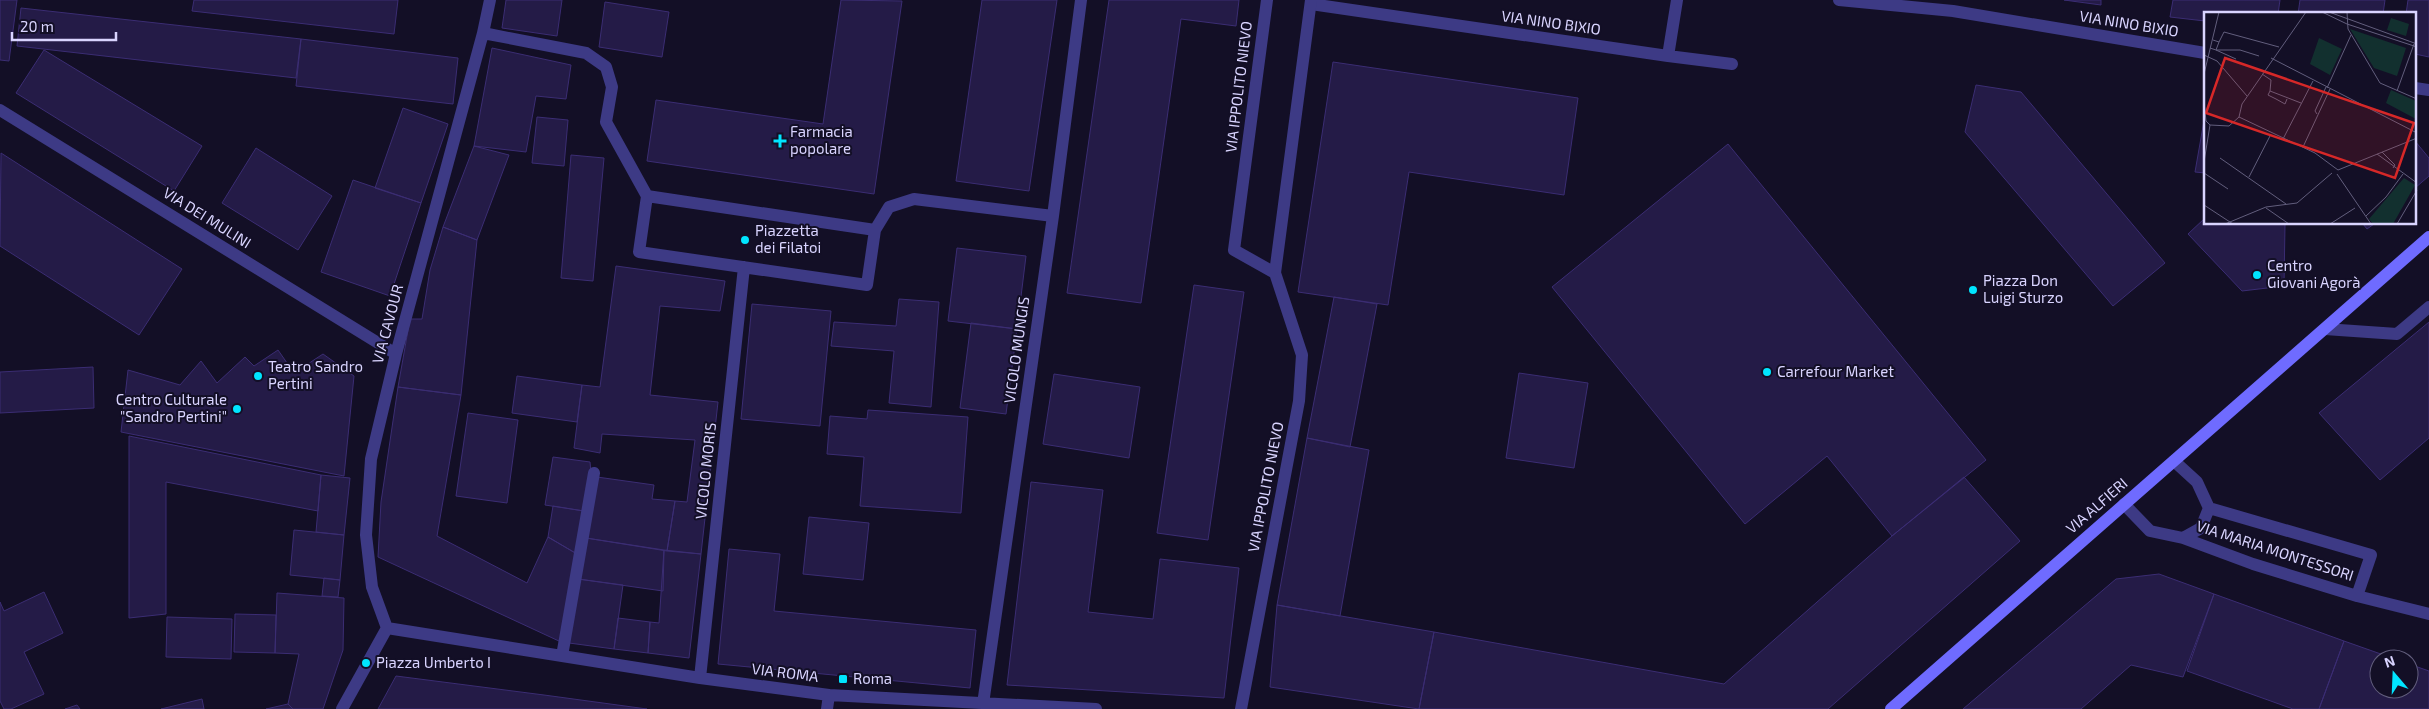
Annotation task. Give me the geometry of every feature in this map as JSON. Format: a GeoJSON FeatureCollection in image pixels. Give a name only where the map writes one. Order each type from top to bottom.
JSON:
{"type":"FeatureCollection","features":[{"type":"Feature","properties":{"kind":"street","name":"VIA CAVOUR"},"geometry":{"type":"LineString","coordinates":[[387,628],[372,587],[366,535],[371,458],[396,354],[490,0]]}},
{"type":"Feature","properties":{"kind":"street","name":"VICOLO MUNGIS"},"geometry":{"type":"LineString","coordinates":[[983,704],[1053,216],[1081,0]]}},
{"type":"Feature","properties":{"kind":"street","name":"VIA IPPOLITO NIEVO"},"geometry":{"type":"LineString","coordinates":[[1267,0],[1234,250],[1275,273]]}},
{"type":"Feature","properties":{"kind":"street"},"geometry":{"type":"LineString","coordinates":[[1668,56],[1677,0]]}},
{"type":"Feature","properties":{"kind":"street","name":"VIA NINO BIXIO"},"geometry":{"type":"LineString","coordinates":[[1839,0],[1914,4],[2204,53]]}},
{"type":"Feature","properties":{"kind":"street","name":"VIA IPPOLITO NIEVO"},"geometry":{"type":"LineString","coordinates":[[1241,709],[1299,401],[1302,354],[1275,273],[1311,2]]}},
{"type":"Feature","properties":{"kind":"street","name":"VIA NINO BIXIO"},"geometry":{"type":"LineString","coordinates":[[1311,2],[1732,64]]}},
{"type":"Feature","properties":{"kind":"street"},"geometry":{"type":"LineString","coordinates":[[483,32],[586,53],[606,67],[612,87],[606,122],[647,196],[639,252],[867,285],[875,230],[890,207],[914,199],[1053,216]]}},
{"type":"Feature","properties":{"kind":"street"},"geometry":{"type":"LineString","coordinates":[[2416,88],[2429,90]]}},
{"type":"Feature","properties":{"kind":"street","name":"VIA DEI MULINI"},"geometry":{"type":"LineString","coordinates":[[0,110],[396,354]]}},
{"type":"Feature","properties":{"kind":"street"},"geometry":{"type":"LineString","coordinates":[[647,196],[875,230]]}},
{"type":"Feature","properties":{"kind":"street","name":"VIA ALFIERI"},"geometry":{"type":"LineString","coordinates":[[1891,709],[2429,237]]}},
{"type":"Feature","properties":{"kind":"street","name":"VICOLO MORIS"},"geometry":{"type":"LineString","coordinates":[[700,678],[744,267]]}},
{"type":"Feature","properties":{"kind":"street"},"geometry":{"type":"LineString","coordinates":[[2325,329],[2397,334],[2429,307]]}},
{"type":"Feature","properties":{"kind":"street","name":"VIA MARIA MONTESSORI"},"geometry":{"type":"LineString","coordinates":[[2174,461],[2197,482],[2209,508],[2201,528],[2183,538]]}},
{"type":"Feature","properties":{"kind":"street"},"geometry":{"type":"LineString","coordinates":[[562,656],[594,473]]}},
{"type":"Feature","properties":{"kind":"street","name":"VIA MARIA MONTESSORI"},"geometry":{"type":"LineString","coordinates":[[2124,504],[2150,531],[2183,538],[2253,564],[2357,596],[2429,614]]}},
{"type":"Feature","properties":{"kind":"street","name":"VIA MARIA MONTESSORI"},"geometry":{"type":"LineString","coordinates":[[2209,508],[2272,524],[2371,555],[2357,596]]}},
{"type":"Feature","properties":{"kind":"street"},"geometry":{"type":"LineString","coordinates":[[342,709],[387,628]]}},
{"type":"Feature","properties":{"kind":"street","name":"VIA ROMA"},"geometry":{"type":"LineString","coordinates":[[387,628],[700,678],[829,695],[1096,709]]}},
{"type":"Feature","properties":{"kind":"street"},"geometry":{"type":"LineString","coordinates":[[827,709],[829,695]]}},
{"type":"Feature","properties":{"kind":"building"},"geometry":{"type":"Polygon","coordinates":[[[0,0],[17,0],[9,61],[0,60],[0,0]]]}},
{"type":"Feature","properties":{"kind":"building"},"geometry":{"type":"Polygon","coordinates":[[[194,0],[398,0],[394,34],[192,11],[194,0]]]}},
{"type":"Feature","properties":{"kind":"building"},"geometry":{"type":"Polygon","coordinates":[[[506,0],[562,0],[557,36],[502,28],[506,0]]]}},
{"type":"Feature","properties":{"kind":"building"},"geometry":{"type":"Polygon","coordinates":[[[841,0],[902,1],[874,194],[647,161],[656,100],[823,124],[841,0]]]}},
{"type":"Feature","properties":{"kind":"building"},"geometry":{"type":"Polygon","coordinates":[[[982,0],[1057,0],[1029,191],[956,181],[982,0]]]}},
{"type":"Feature","properties":{"kind":"building"},"geometry":{"type":"Polygon","coordinates":[[[1109,0],[1239,0],[1236,26],[1181,19],[1141,303],[1067,293],[1109,0]]]}},
{"type":"Feature","properties":{"kind":"building"},"geometry":{"type":"Polygon","coordinates":[[[2064,0],[2101,0],[2101,5],[2064,0]]]}},
{"type":"Feature","properties":{"kind":"building"},"geometry":{"type":"Polygon","coordinates":[[[2173,0],[2280,0],[2278,12],[2204,12],[2204,21],[2170,17],[2173,0]]]}},
{"type":"Feature","properties":{"kind":"building"},"geometry":{"type":"Polygon","coordinates":[[[2300,0],[2385,0],[2383,12],[2298,12],[2300,0]]]}},
{"type":"Feature","properties":{"kind":"building"},"geometry":{"type":"Polygon","coordinates":[[[2408,0],[2429,0],[2429,57],[2416,54],[2416,12],[2406,12],[2408,0]]]}},
{"type":"Feature","properties":{"kind":"building"},"geometry":{"type":"Polygon","coordinates":[[[605,2],[669,12],[662,57],[599,47],[605,2]]]}},
{"type":"Feature","properties":{"kind":"building"},"geometry":{"type":"Polygon","coordinates":[[[21,8],[301,39],[296,78],[17,46],[21,8]]]}},
{"type":"Feature","properties":{"kind":"building"},"geometry":{"type":"Polygon","coordinates":[[[301,39],[458,58],[453,104],[296,86],[301,39]]]}},
{"type":"Feature","properties":{"kind":"building"},"geometry":{"type":"Polygon","coordinates":[[[492,48],[571,65],[566,99],[536,96],[526,152],[474,146],[492,48]]]}},
{"type":"Feature","properties":{"kind":"building"},"geometry":{"type":"Polygon","coordinates":[[[44,50],[202,146],[174,191],[16,93],[44,50]]]}},
{"type":"Feature","properties":{"kind":"building"},"geometry":{"type":"Polygon","coordinates":[[[1333,62],[1578,98],[1564,195],[1409,172],[1388,305],[1298,292],[1333,62]]]}},
{"type":"Feature","properties":{"kind":"building"},"geometry":{"type":"Polygon","coordinates":[[[1976,85],[2021,92],[2165,263],[2113,306],[1965,132],[1976,85]]]}},
{"type":"Feature","properties":{"kind":"building"},"geometry":{"type":"Polygon","coordinates":[[[403,108],[448,124],[421,203],[375,188],[403,108]]]}},
{"type":"Feature","properties":{"kind":"building"},"geometry":{"type":"Polygon","coordinates":[[[537,117],[568,120],[564,166],[532,163],[537,117]]]}},
{"type":"Feature","properties":{"kind":"building"},"geometry":{"type":"Polygon","coordinates":[[[2204,121],[2204,173],[2195,172],[2204,121]]]}},
{"type":"Feature","properties":{"kind":"building"},"geometry":{"type":"Polygon","coordinates":[[[2416,142],[2429,158],[2429,176],[2416,187],[2416,142]]]}},
{"type":"Feature","properties":{"kind":"building","name":"Carrefour Market"},"geometry":{"type":"Polygon","coordinates":[[[1728,144],[1986,460],[1892,536],[1827,456],[1745,524],[1552,287],[1728,144]]]}},
{"type":"Feature","properties":{"kind":"building"},"geometry":{"type":"Polygon","coordinates":[[[474,146],[509,155],[477,240],[443,227],[474,146]]]}},
{"type":"Feature","properties":{"kind":"building"},"geometry":{"type":"Polygon","coordinates":[[[256,148],[332,196],[298,250],[222,203],[256,148]]]}},
{"type":"Feature","properties":{"kind":"building"},"geometry":{"type":"Polygon","coordinates":[[[1,153],[182,269],[139,335],[0,246],[1,153]]]}},
{"type":"Feature","properties":{"kind":"building"},"geometry":{"type":"Polygon","coordinates":[[[571,155],[604,158],[593,281],[561,278],[571,155]]]}},
{"type":"Feature","properties":{"kind":"building"},"geometry":{"type":"Polygon","coordinates":[[[353,180],[421,203],[390,296],[321,272],[353,180]]]}},
{"type":"Feature","properties":{"kind":"building"},"geometry":{"type":"Polygon","coordinates":[[[2204,219],[2204,225],[2285,225],[2284,286],[2242,291],[2188,234],[2204,219]]]}},
{"type":"Feature","properties":{"kind":"building"},"geometry":{"type":"Polygon","coordinates":[[[2364,225],[2373,225],[2367,229],[2364,225]]]}},
{"type":"Feature","properties":{"kind":"building"},"geometry":{"type":"Polygon","coordinates":[[[443,227],[477,240],[461,395],[398,387],[410,319],[422,319],[430,270],[443,227]]]}},
{"type":"Feature","properties":{"kind":"building"},"geometry":{"type":"Polygon","coordinates":[[[957,248],[1026,256],[1017,329],[948,321],[957,248]]]}},
{"type":"Feature","properties":{"kind":"building"},"geometry":{"type":"Polygon","coordinates":[[[616,266],[725,281],[720,311],[660,306],[650,395],[718,402],[701,554],[667,551],[675,501],[687,502],[695,440],[602,434],[600,453],[574,448],[582,385],[600,387],[616,266]]]}},
{"type":"Feature","properties":{"kind":"building"},"geometry":{"type":"Polygon","coordinates":[[[1194,285],[1244,292],[1208,540],[1157,533],[1194,285]]]}},
{"type":"Feature","properties":{"kind":"building"},"geometry":{"type":"Polygon","coordinates":[[[1334,297],[1377,304],[1350,447],[1307,438],[1334,297]]]}},
{"type":"Feature","properties":{"kind":"building"},"geometry":{"type":"Polygon","coordinates":[[[899,299],[939,302],[931,407],[889,403],[894,351],[831,346],[834,322],[896,326],[899,299]]]}},
{"type":"Feature","properties":{"kind":"building"},"geometry":{"type":"Polygon","coordinates":[[[752,304],[831,311],[820,426],[741,419],[752,304]]]}},
{"type":"Feature","properties":{"kind":"building"},"geometry":{"type":"Polygon","coordinates":[[[2429,322],[2429,438],[2380,480],[2319,413],[2429,322]]]}},
{"type":"Feature","properties":{"kind":"building"},"geometry":{"type":"Polygon","coordinates":[[[971,323],[1017,329],[1006,414],[960,408],[971,323]]]}},
{"type":"Feature","properties":{"kind":"building","name":"Centro Culturale \"Sandro Pertini\""},"geometry":{"type":"Polygon","coordinates":[[[278,350],[294,373],[323,354],[354,376],[344,476],[121,432],[128,370],[180,385],[201,361],[217,383],[245,357],[254,366],[278,350]]]}},
{"type":"Feature","properties":{"kind":"building"},"geometry":{"type":"Polygon","coordinates":[[[93,367],[94,408],[0,413],[0,372],[93,367]]]}},
{"type":"Feature","properties":{"kind":"building"},"geometry":{"type":"Polygon","coordinates":[[[1519,373],[1588,383],[1574,468],[1506,458],[1519,373]]]}},
{"type":"Feature","properties":{"kind":"building"},"geometry":{"type":"Polygon","coordinates":[[[1054,374],[1140,387],[1129,458],[1043,444],[1054,374]]]}},
{"type":"Feature","properties":{"kind":"building"},"geometry":{"type":"Polygon","coordinates":[[[517,376],[582,385],[577,422],[512,413],[517,376]]]}},
{"type":"Feature","properties":{"kind":"building"},"geometry":{"type":"Polygon","coordinates":[[[398,387],[461,395],[437,536],[527,583],[548,537],[577,554],[561,642],[378,557],[381,502],[398,387]]]}},
{"type":"Feature","properties":{"kind":"building"},"geometry":{"type":"Polygon","coordinates":[[[868,410],[968,417],[961,513],[860,506],[864,457],[827,454],[830,416],[867,419],[868,410]]]}},
{"type":"Feature","properties":{"kind":"building"},"geometry":{"type":"Polygon","coordinates":[[[468,413],[518,420],[507,503],[456,496],[468,413]]]}},
{"type":"Feature","properties":{"kind":"building"},"geometry":{"type":"Polygon","coordinates":[[[129,436],[321,475],[318,511],[166,482],[166,614],[129,618],[129,436]]]}},
{"type":"Feature","properties":{"kind":"building"},"geometry":{"type":"Polygon","coordinates":[[[1307,438],[1369,450],[1340,616],[1277,605],[1307,438]]]}},
{"type":"Feature","properties":{"kind":"building"},"geometry":{"type":"Polygon","coordinates":[[[553,457],[590,462],[591,473],[584,511],[545,505],[553,457]]]}},
{"type":"Feature","properties":{"kind":"building"},"geometry":{"type":"Polygon","coordinates":[[[321,475],[350,478],[344,535],[316,532],[321,475]]]}},
{"type":"Feature","properties":{"kind":"building"},"geometry":{"type":"Polygon","coordinates":[[[597,477],[654,485],[652,499],[675,501],[667,551],[586,538],[597,477]]]}},
{"type":"Feature","properties":{"kind":"building"},"geometry":{"type":"Polygon","coordinates":[[[1964,477],[2020,541],[1828,709],[1419,709],[1434,632],[1724,684],[1892,536],[1964,477]]]}},
{"type":"Feature","properties":{"kind":"building"},"geometry":{"type":"Polygon","coordinates":[[[1031,482],[1103,490],[1088,612],[1153,619],[1160,559],[1239,568],[1224,698],[1007,685],[1031,482]]]}},
{"type":"Feature","properties":{"kind":"building"},"geometry":{"type":"Polygon","coordinates":[[[553,506],[584,511],[577,554],[548,537],[553,506]]]}},
{"type":"Feature","properties":{"kind":"building"},"geometry":{"type":"Polygon","coordinates":[[[809,517],[869,523],[863,580],[803,574],[809,517]]]}},
{"type":"Feature","properties":{"kind":"building"},"geometry":{"type":"Polygon","coordinates":[[[294,530],[344,535],[340,580],[290,575],[294,530]]]}},
{"type":"Feature","properties":{"kind":"building"},"geometry":{"type":"Polygon","coordinates":[[[586,538],[664,550],[663,591],[578,579],[586,538]]]}},
{"type":"Feature","properties":{"kind":"building"},"geometry":{"type":"Polygon","coordinates":[[[729,549],[780,554],[774,611],[976,630],[970,688],[718,664],[729,549]]]}},
{"type":"Feature","properties":{"kind":"building"},"geometry":{"type":"Polygon","coordinates":[[[664,550],[701,554],[689,658],[648,653],[650,622],[659,623],[664,550]]]}},
{"type":"Feature","properties":{"kind":"building"},"geometry":{"type":"Polygon","coordinates":[[[2159,574],[2214,594],[2183,677],[2131,665],[2081,709],[1963,709],[2116,579],[2159,574]]]}},
{"type":"Feature","properties":{"kind":"building"},"geometry":{"type":"Polygon","coordinates":[[[324,578],[340,580],[338,597],[322,596],[324,578]]]}},
{"type":"Feature","properties":{"kind":"building"},"geometry":{"type":"Polygon","coordinates":[[[578,579],[623,585],[614,649],[569,643],[578,579]]]}},
{"type":"Feature","properties":{"kind":"building"},"geometry":{"type":"Polygon","coordinates":[[[44,592],[63,633],[24,652],[44,694],[11,709],[4,709],[0,701],[0,602],[4,611],[44,592]]]}},
{"type":"Feature","properties":{"kind":"building"},"geometry":{"type":"Polygon","coordinates":[[[277,593],[344,598],[343,650],[323,709],[293,709],[288,704],[299,654],[275,653],[277,593]]]}},
{"type":"Feature","properties":{"kind":"building"},"geometry":{"type":"Polygon","coordinates":[[[2214,594],[2344,641],[2319,709],[2293,709],[2187,671],[2214,594]]]}},
{"type":"Feature","properties":{"kind":"building"},"geometry":{"type":"Polygon","coordinates":[[[1277,605],[1434,632],[1419,709],[1270,687],[1277,605]]]}},
{"type":"Feature","properties":{"kind":"building"},"geometry":{"type":"Polygon","coordinates":[[[235,614],[276,615],[275,653],[234,652],[235,614]]]}},
{"type":"Feature","properties":{"kind":"building"},"geometry":{"type":"Polygon","coordinates":[[[167,617],[232,619],[231,659],[166,657],[167,617]]]}},
{"type":"Feature","properties":{"kind":"building"},"geometry":{"type":"Polygon","coordinates":[[[618,618],[650,622],[648,653],[614,649],[618,618]]]}},
{"type":"Feature","properties":{"kind":"building"},"geometry":{"type":"Polygon","coordinates":[[[2344,641],[2369,650],[2369,699],[2419,699],[2419,668],[2429,671],[2429,709],[2319,709],[2344,641]]]}},
{"type":"Feature","properties":{"kind":"building"},"geometry":{"type":"Polygon","coordinates":[[[396,676],[544,695],[647,709],[378,709],[396,676]]]}},
{"type":"Feature","properties":{"kind":"building"},"geometry":{"type":"Polygon","coordinates":[[[202,699],[204,709],[161,709],[202,699]]]}},
{"type":"Feature","properties":{"kind":"building"},"geometry":{"type":"Polygon","coordinates":[[[288,704],[293,709],[266,709],[288,704]]]}},
{"type":"Feature","properties":{"kind":"building"},"geometry":{"type":"Polygon","coordinates":[[[77,705],[80,709],[65,709],[77,705]]]}},
{"type":"Feature","properties":{"kind":"place","name":"Farmacia popolare"},"geometry":{"type":"Point","coordinates":[780,141]}},
{"type":"Feature","properties":{"kind":"place","name":"Piazzetta dei Filatoi"},"geometry":{"type":"Point","coordinates":[745,240]}},
{"type":"Feature","properties":{"kind":"place","name":"Centro Giovani Agorà"},"geometry":{"type":"Point","coordinates":[2257,275]}},
{"type":"Feature","properties":{"kind":"place","name":"Piazza Don Luigi Sturzo"},"geometry":{"type":"Point","coordinates":[1973,290]}},
{"type":"Feature","properties":{"kind":"place","name":"Carrefour Market"},"geometry":{"type":"Point","coordinates":[1767,372]}},
{"type":"Feature","properties":{"kind":"place","name":"Teatro Sandro Pertini"},"geometry":{"type":"Point","coordinates":[258,376]}},
{"type":"Feature","properties":{"kind":"place","name":"Centro Culturale \"Sandro Pertini\""},"geometry":{"type":"Point","coordinates":[237,409]}},
{"type":"Feature","properties":{"kind":"place","name":"Piazza Umberto I"},"geometry":{"type":"Point","coordinates":[366,663]}},
{"type":"Feature","properties":{"kind":"place","name":"Roma"},"geometry":{"type":"Point","coordinates":[843,679]}}]}
